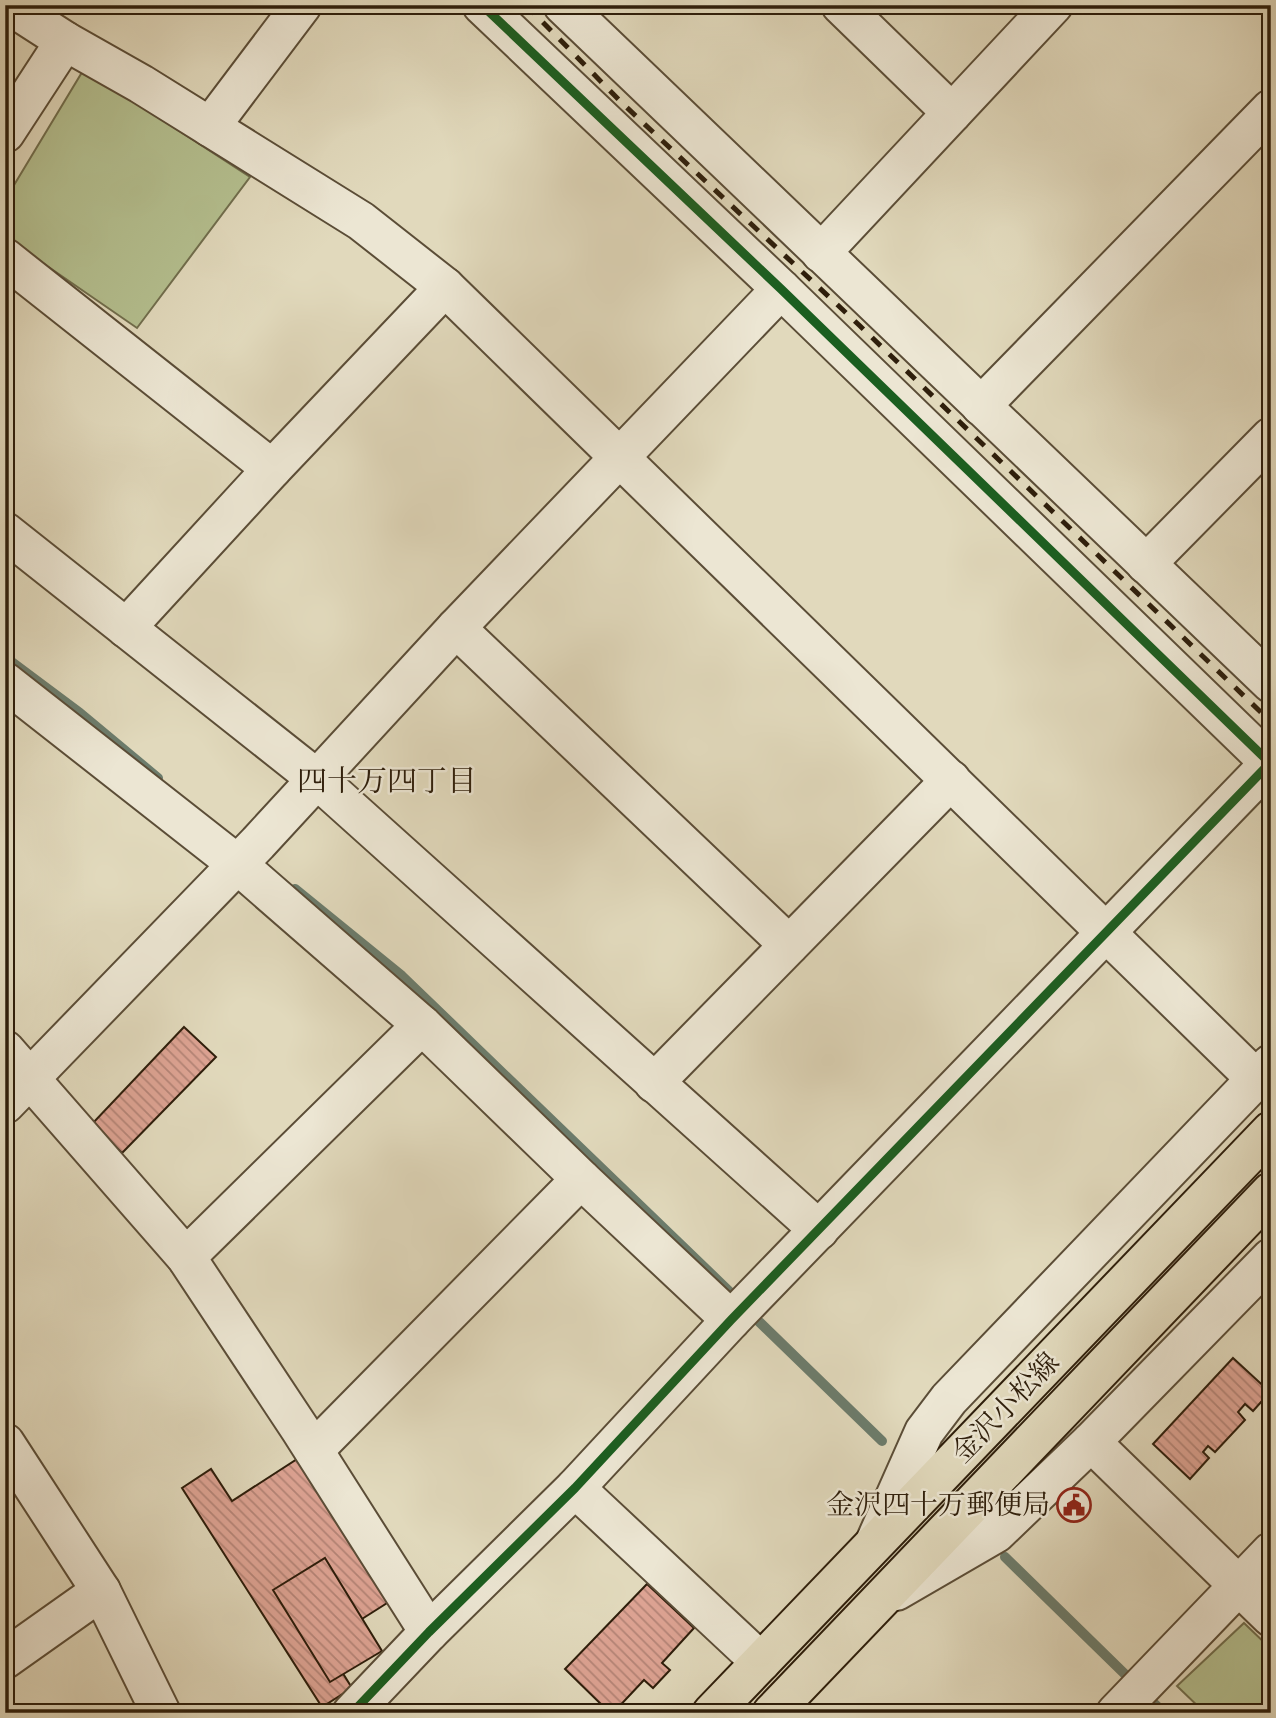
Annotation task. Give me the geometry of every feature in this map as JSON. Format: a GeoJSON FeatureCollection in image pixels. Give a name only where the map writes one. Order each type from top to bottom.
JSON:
{"type":"FeatureCollection","features":[{"type":"Feature","properties":{"kind":"main road","name":"金沢小松線"},"geometry":{"type":"LineString","coordinates":[[712,1713],[1271,1132]]}},
{"type":"Feature","properties":{"kind":"main road","name":"金沢小松線"},"geometry":{"type":"LineString","coordinates":[[772,1713],[1271,1192]]}},
{"type":"Feature","properties":{"kind":"street"},"geometry":{"type":"LineString","coordinates":[[9,5],[361,221],[445,287],[1106,934],[1264,1071],[948,1399],[923,1432],[873,1548]]}},
{"type":"Feature","properties":{"kind":"street"},"geometry":{"type":"LineString","coordinates":[[210,127],[302,5]]}},
{"type":"Feature","properties":{"kind":"street"},"geometry":{"type":"LineString","coordinates":[[352,1713],[429,1632],[575,1488],[741,1310],[1270,763],[781,289],[482,5]]}},
{"type":"Feature","properties":{"kind":"street"},"geometry":{"type":"LineString","coordinates":[[563,5],[1271,683]]}},
{"type":"Feature","properties":{"kind":"street"},"geometry":{"type":"LineString","coordinates":[[841,5],[952,113]]}},
{"type":"Feature","properties":{"kind":"street"},"geometry":{"type":"LineString","coordinates":[[821,253],[1053,5]]}},
{"type":"Feature","properties":{"kind":"street"},"geometry":{"type":"LineString","coordinates":[[5,133],[65,41]]}},
{"type":"Feature","properties":{"kind":"street"},"geometry":{"type":"LineString","coordinates":[[981,406],[1271,109]]}},
{"type":"Feature","properties":{"kind":"street"},"geometry":{"type":"LineString","coordinates":[[5,258],[272,469]]}},
{"type":"Feature","properties":{"kind":"street"},"geometry":{"type":"LineString","coordinates":[[126,628],[445,287]]}},
{"type":"Feature","properties":{"kind":"street"},"geometry":{"type":"LineString","coordinates":[[429,1632],[314,1450],[186,1257],[14,1077],[247,854],[456,628],[781,289]]}},
{"type":"Feature","properties":{"kind":"street"},"geometry":{"type":"LineString","coordinates":[[1146,564],[1271,437]]}},
{"type":"Feature","properties":{"kind":"street"},"geometry":{"type":"LineString","coordinates":[[5,532],[317,779],[819,1230]]}},
{"type":"Feature","properties":{"kind":"street"},"geometry":{"type":"LineString","coordinates":[[456,628],[789,945]]}},
{"type":"Feature","properties":{"kind":"street"},"geometry":{"type":"LineString","coordinates":[[5,682],[247,854],[581,1179],[741,1310]]}},
{"type":"Feature","properties":{"kind":"street"},"geometry":{"type":"LineString","coordinates":[[654,1083],[951,780]]}},
{"type":"Feature","properties":{"kind":"street"},"geometry":{"type":"LineString","coordinates":[[186,1257],[422,1025]]}},
{"type":"Feature","properties":{"kind":"street"},"geometry":{"type":"LineString","coordinates":[[314,1450],[581,1179]]}},
{"type":"Feature","properties":{"kind":"street"},"geometry":{"type":"LineString","coordinates":[[882,1599],[996,1532],[1091,1442],[1271,1258]]}},
{"type":"Feature","properties":{"kind":"street"},"geometry":{"type":"LineString","coordinates":[[1091,1442],[1271,1617]]}},
{"type":"Feature","properties":{"kind":"street"},"geometry":{"type":"LineString","coordinates":[[5,1443],[101,1591],[161,1713]]}},
{"type":"Feature","properties":{"kind":"street"},"geometry":{"type":"LineString","coordinates":[[575,1488],[761,1662]]}},
{"type":"Feature","properties":{"kind":"street"},"geometry":{"type":"LineString","coordinates":[[1132,1696],[1271,1552]]}},
{"type":"Feature","properties":{"kind":"street"},"geometry":{"type":"LineString","coordinates":[[5,1659],[101,1591]]}},
{"type":"Feature","properties":{"kind":"green space"},"geometry":{"type":"Polygon","coordinates":[[[84,69],[250,177],[137,328],[5,237],[5,200],[84,69]]]}},
{"type":"Feature","properties":{"kind":"green space"},"geometry":{"type":"Polygon","coordinates":[[[1244,1623],[1271,1649],[1271,1713],[1205,1713],[1177,1686],[1244,1623]]]}},
{"type":"Feature","properties":{"kind":"building"},"geometry":{"type":"Polygon","coordinates":[[[184,1027],[216,1057],[122,1153],[92,1124],[184,1027]]]}},
{"type":"Feature","properties":{"kind":"building"},"geometry":{"type":"Polygon","coordinates":[[[1233,1358],[1270,1392],[1253,1411],[1245,1404],[1238,1412],[1245,1420],[1215,1452],[1208,1446],[1203,1452],[1209,1458],[1190,1479],[1153,1444],[1233,1358]]]}},
{"type":"Feature","properties":{"kind":"building"},"geometry":{"type":"Polygon","coordinates":[[[322,1443],[414,1586],[324,1643],[352,1688],[322,1707],[182,1488],[211,1469],[232,1501],[322,1443]]]}},
{"type":"Feature","properties":{"kind":"building"},"geometry":{"type":"Polygon","coordinates":[[[325,1558],[382,1651],[330,1682],[273,1590],[325,1558]]]}},
{"type":"Feature","properties":{"kind":"building"},"geometry":{"type":"Polygon","coordinates":[[[647,1584],[694,1628],[662,1663],[670,1670],[653,1688],[644,1680],[610,1713],[565,1669],[647,1584]]]}},
{"type":"Feature","properties":{"kind":"waterway"},"geometry":{"type":"LineString","coordinates":[[5,657],[80,713],[158,778]]}},
{"type":"Feature","properties":{"kind":"waterway"},"geometry":{"type":"LineString","coordinates":[[295,889],[402,976],[733,1295]]}},
{"type":"Feature","properties":{"kind":"waterway"},"geometry":{"type":"LineString","coordinates":[[748,1311],[882,1441]]}},
{"type":"Feature","properties":{"kind":"waterway"},"geometry":{"type":"LineString","coordinates":[[1005,1557],[1135,1684]]}},
{"type":"Feature","properties":{"kind":"waterway"},"geometry":{"type":"LineString","coordinates":[[1145,1695],[1164,1713]]}},
{"type":"Feature","properties":{"kind":"railway"},"geometry":{"type":"LineString","coordinates":[[526,5],[622,103],[859,325],[1271,722]]}},
{"type":"Feature","properties":{"kind":"cycle path"},"geometry":{"type":"LineString","coordinates":[[352,1713],[429,1632],[575,1488],[731,1320],[1270,763],[781,289],[482,5]]}},
{"type":"Feature","properties":{"kind":"place","name":"金沢四十万郵便局"},"geometry":{"type":"Point","coordinates":[1074,1505]}},
{"type":"Feature","properties":{"kind":"district","name":"四十万四丁目"},"geometry":{"type":"Point","coordinates":[387,782]}}]}
